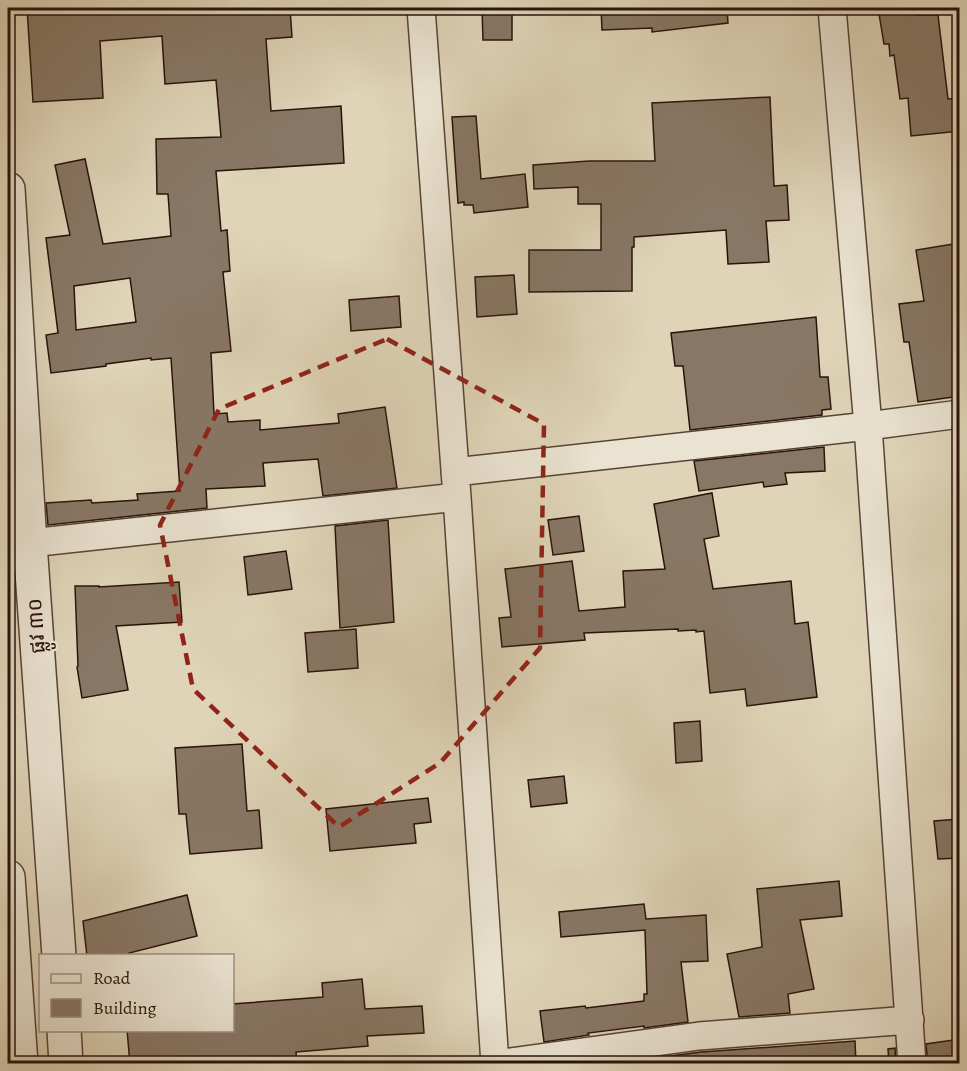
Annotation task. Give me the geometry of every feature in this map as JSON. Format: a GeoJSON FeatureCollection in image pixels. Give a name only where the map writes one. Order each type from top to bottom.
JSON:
{"type":"FeatureCollection","features":[{"type":"Feature","properties":{"kind":"street"},"geometry":{"type":"LineString","coordinates":[[421,8],[496,1064],[699,1036],[910,1020]]}},
{"type":"Feature","properties":{"kind":"street"},"geometry":{"type":"LineString","coordinates":[[832,8],[868,426],[912,1064]]}},
{"type":"Feature","properties":{"kind":"street","name":"ផ្លូវ ៣០"},"geometry":{"type":"LineString","coordinates":[[8,189],[59,954]]}},
{"type":"Feature","properties":{"kind":"street"},"geometry":{"type":"LineString","coordinates":[[30,543],[960,414]]}},
{"type":"Feature","properties":{"kind":"street"},"geometry":{"type":"LineString","coordinates":[[8,877],[21,1064]]}},
{"type":"Feature","properties":{"kind":"street"},"geometry":{"type":"LineString","coordinates":[[64,1032],[66,1064]]}},
{"type":"Feature","properties":{"kind":"highlighted area"},"geometry":{"type":"Polygon","coordinates":[[[387,339],[544,424],[540,648],[440,763],[339,827],[193,689],[160,525],[219,409],[387,339]]]}},
{"type":"Feature","properties":{"kind":"building"},"geometry":{"type":"Polygon","coordinates":[[[27,8],[290,8],[292,37],[266,39],[271,111],[341,106],[344,163],[216,171],[221,231],[227,230],[230,271],[223,272],[231,351],[211,353],[214,414],[227,413],[228,422],[260,420],[260,430],[339,423],[338,414],[385,407],[397,488],[323,496],[318,459],[263,463],[265,486],[206,489],[207,508],[48,525],[46,503],[138,500],[137,494],[180,491],[171,358],[151,360],[151,358],[51,373],[46,335],[58,333],[46,238],[70,235],[55,165],[85,159],[103,244],[171,236],[168,194],[157,194],[156,139],[221,137],[216,80],[165,84],[162,36],[100,41],[103,98],[33,102],[27,8]],[[130,278],[74,286],[76,330],[136,322],[130,278]]]}},
{"type":"Feature","properties":{"kind":"building"},"geometry":{"type":"Polygon","coordinates":[[[482,8],[512,8],[512,40],[483,40],[482,8]]]}},
{"type":"Feature","properties":{"kind":"building"},"geometry":{"type":"Polygon","coordinates":[[[601,8],[727,8],[728,23],[652,32],[652,28],[602,30],[601,8]]]}},
{"type":"Feature","properties":{"kind":"building"},"geometry":{"type":"Polygon","coordinates":[[[914,9],[915,15],[938,15],[948,99],[960,98],[960,131],[911,136],[908,98],[900,99],[894,55],[890,56],[889,44],[884,44],[879,14],[914,9]]]}},
{"type":"Feature","properties":{"kind":"building"},"geometry":{"type":"Polygon","coordinates":[[[770,97],[774,186],[787,185],[789,220],[766,221],[769,262],[728,264],[726,230],[634,237],[632,291],[529,292],[529,250],[601,250],[601,204],[578,204],[578,187],[534,189],[533,165],[589,161],[655,161],[652,103],[770,97]]]}},
{"type":"Feature","properties":{"kind":"building"},"geometry":{"type":"Polygon","coordinates":[[[476,116],[481,179],[525,174],[528,207],[474,213],[473,205],[458,203],[452,117],[476,116]]]}},
{"type":"Feature","properties":{"kind":"building"},"geometry":{"type":"Polygon","coordinates":[[[960,243],[960,396],[918,402],[909,342],[904,342],[899,304],[924,301],[916,250],[960,243]]]}},
{"type":"Feature","properties":{"kind":"building"},"geometry":{"type":"Polygon","coordinates":[[[514,275],[517,314],[477,317],[475,277],[514,275]]]}},
{"type":"Feature","properties":{"kind":"building"},"geometry":{"type":"Polygon","coordinates":[[[399,296],[401,327],[351,331],[349,300],[399,296]]]}},
{"type":"Feature","properties":{"kind":"building"},"geometry":{"type":"Polygon","coordinates":[[[816,317],[820,377],[828,377],[831,409],[822,410],[822,415],[690,430],[683,366],[675,366],[671,333],[816,317]]]}},
{"type":"Feature","properties":{"kind":"building"},"geometry":{"type":"Polygon","coordinates":[[[824,447],[825,471],[785,473],[787,484],[764,487],[763,482],[699,491],[694,461],[824,447]]]}},
{"type":"Feature","properties":{"kind":"building"},"geometry":{"type":"Polygon","coordinates":[[[712,493],[719,536],[704,539],[713,589],[791,581],[795,624],[808,622],[817,697],[747,706],[745,689],[710,693],[704,631],[678,631],[678,629],[584,633],[585,640],[502,647],[499,618],[511,617],[505,569],[572,561],[579,611],[625,607],[623,571],[665,569],[654,504],[712,493]]]}},
{"type":"Feature","properties":{"kind":"building"},"geometry":{"type":"Polygon","coordinates":[[[579,516],[584,551],[553,555],[548,520],[579,516]]]}},
{"type":"Feature","properties":{"kind":"building"},"geometry":{"type":"Polygon","coordinates":[[[388,520],[394,622],[340,628],[335,526],[388,520]]]}},
{"type":"Feature","properties":{"kind":"building"},"geometry":{"type":"Polygon","coordinates":[[[286,551],[292,589],[248,595],[244,557],[286,551]]]}},
{"type":"Feature","properties":{"kind":"building"},"geometry":{"type":"Polygon","coordinates":[[[179,582],[182,622],[116,626],[128,690],[82,698],[77,667],[75,586],[99,587],[179,582]]]}},
{"type":"Feature","properties":{"kind":"building"},"geometry":{"type":"Polygon","coordinates":[[[356,629],[358,668],[308,672],[305,633],[356,629]]]}},
{"type":"Feature","properties":{"kind":"building"},"geometry":{"type":"Polygon","coordinates":[[[700,721],[702,761],[676,763],[674,723],[700,721]]]}},
{"type":"Feature","properties":{"kind":"building"},"geometry":{"type":"Polygon","coordinates":[[[242,744],[247,811],[259,810],[262,848],[190,854],[186,814],[179,814],[175,748],[242,744]]]}},
{"type":"Feature","properties":{"kind":"building"},"geometry":{"type":"Polygon","coordinates":[[[564,776],[567,803],[531,807],[528,780],[564,776]]]}},
{"type":"Feature","properties":{"kind":"building"},"geometry":{"type":"Polygon","coordinates":[[[428,798],[431,822],[414,824],[416,843],[330,851],[326,809],[428,798]]]}},
{"type":"Feature","properties":{"kind":"building"},"geometry":{"type":"Polygon","coordinates":[[[960,819],[960,858],[938,859],[934,821],[960,819]]]}},
{"type":"Feature","properties":{"kind":"building"},"geometry":{"type":"Polygon","coordinates":[[[839,881],[842,916],[800,920],[814,989],[788,994],[790,1013],[739,1017],[727,954],[762,947],[757,889],[839,881]]]}},
{"type":"Feature","properties":{"kind":"building"},"geometry":{"type":"Polygon","coordinates":[[[187,895],[197,936],[129,954],[87,954],[83,921],[187,895]]]}},
{"type":"Feature","properties":{"kind":"building"},"geometry":{"type":"Polygon","coordinates":[[[644,904],[646,919],[706,915],[708,961],[681,962],[688,1022],[588,1033],[589,1035],[544,1042],[540,1011],[644,1001],[644,994],[647,994],[645,930],[561,937],[559,912],[644,904]]]}},
{"type":"Feature","properties":{"kind":"building"},"geometry":{"type":"Polygon","coordinates":[[[362,979],[365,1009],[422,1006],[424,1033],[367,1036],[368,1046],[296,1052],[297,1064],[130,1064],[127,1032],[234,1032],[234,1004],[323,997],[322,983],[362,979]]]}},
{"type":"Feature","properties":{"kind":"building"},"geometry":{"type":"Polygon","coordinates":[[[960,1039],[960,1064],[928,1064],[926,1044],[960,1039]]]}},
{"type":"Feature","properties":{"kind":"building"},"geometry":{"type":"Polygon","coordinates":[[[855,1041],[856,1064],[649,1064],[648,1059],[701,1052],[855,1041]]]}},
{"type":"Feature","properties":{"kind":"building"},"geometry":{"type":"Polygon","coordinates":[[[895,1048],[896,1064],[889,1064],[888,1049],[895,1048]]]}}]}
